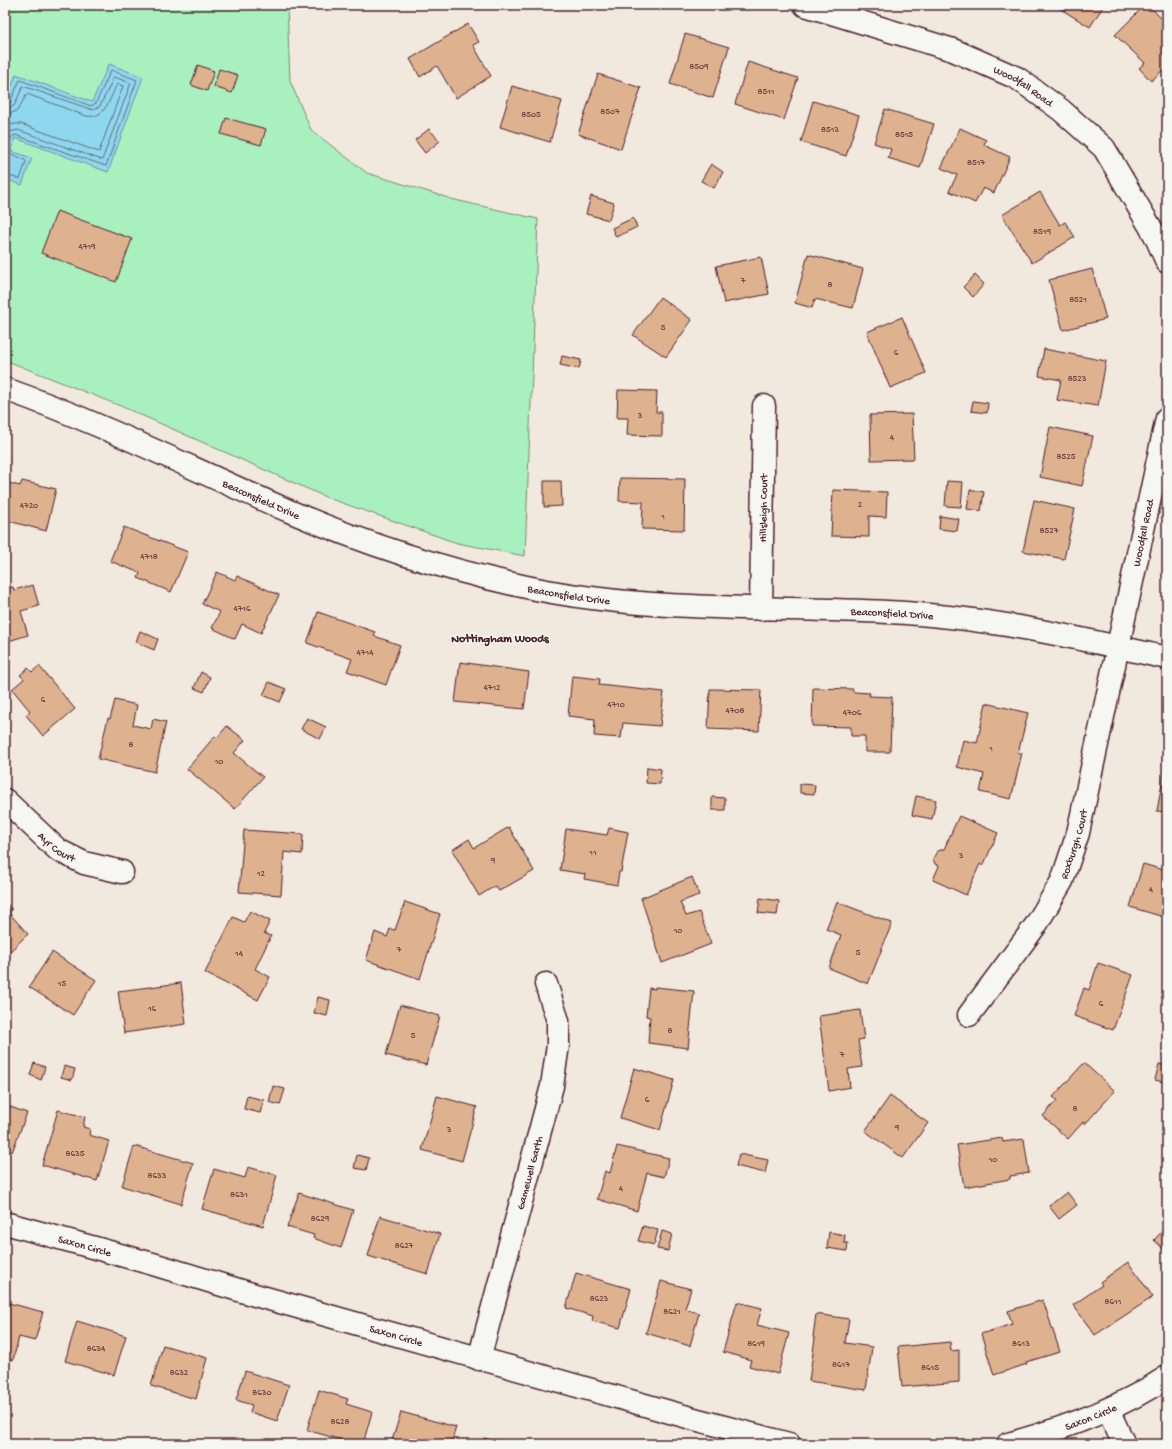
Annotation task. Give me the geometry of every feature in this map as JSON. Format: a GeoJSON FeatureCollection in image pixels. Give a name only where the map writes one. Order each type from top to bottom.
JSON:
{"type":"FeatureCollection","features":[{"type":"Feature","properties":{"kind":"street","name":"Woodfall Road"},"geometry":{"type":"LineString","coordinates":[[806,5],[953,50],[1017,78],[1061,110],[1104,148],[1136,199],[1156,235],[1167,261]]}},
{"type":"Feature","properties":{"kind":"street","name":"Beaconsfield Drive"},"geometry":{"type":"LineString","coordinates":[[5,389],[108,430],[290,512],[336,530],[406,555],[465,572],[560,594],[611,601],[680,606],[887,612],[941,616],[1000,624],[1167,658]]}},
{"type":"Feature","properties":{"kind":"street","name":"Hillsleigh Court"},"geometry":{"type":"LineString","coordinates":[[761,609],[764,406]]}},
{"type":"Feature","properties":{"kind":"street","name":"Woodfall Road"},"geometry":{"type":"LineString","coordinates":[[1117,647],[1167,418]]}},
{"type":"Feature","properties":{"kind":"street","name":"Roxburgh Court"},"geometry":{"type":"LineString","coordinates":[[969,1014],[1036,925],[1062,881],[1078,833],[1117,647]]}},
{"type":"Feature","properties":{"kind":"street","name":"Ayr Court"},"geometry":{"type":"LineString","coordinates":[[5,800],[58,850],[84,862],[122,872]]}},
{"type":"Feature","properties":{"kind":"street","name":"Gamewell Garth"},"geometry":{"type":"LineString","coordinates":[[479,1359],[552,1086],[558,1045],[558,1021],[546,984]]}},
{"type":"Feature","properties":{"kind":"street","name":"Saxon Circle"},"geometry":{"type":"LineString","coordinates":[[5,1223],[153,1264],[255,1295],[479,1359],[789,1444]]}},
{"type":"Feature","properties":{"kind":"street","name":"Saxon Circle"},"geometry":{"type":"LineString","coordinates":[[1008,1444],[1043,1435],[1108,1410],[1148,1390],[1167,1377]]}},
{"type":"Feature","properties":{"kind":"street"},"geometry":{"type":"LineString","coordinates":[[1108,1410],[1124,1444]]}},
{"type":"Feature","properties":{"kind":"green space"},"geometry":{"type":"Polygon","coordinates":[[[5,5],[287,5],[290,81],[311,130],[367,173],[455,200],[538,219],[525,556],[457,543],[328,498],[123,407],[5,360],[5,5]]]}},
{"type":"Feature","properties":{"kind":"water"},"geometry":{"type":"Polygon","coordinates":[[[109,64],[143,77],[108,172],[15,138],[11,151],[32,158],[22,185],[5,179],[5,105],[16,74],[92,102],[109,64]]]}},
{"type":"Feature","properties":{"kind":"building"},"geometry":{"type":"Polygon","coordinates":[[[1054,5],[1104,5],[1090,27],[1054,5]]]}},
{"type":"Feature","properties":{"kind":"building"},"geometry":{"type":"Polygon","coordinates":[[[1145,5],[1148,5],[1167,24],[1167,66],[1151,81],[1139,68],[1145,63],[1115,35],[1145,5]]]}},
{"type":"Feature","properties":{"kind":"building"},"geometry":{"type":"Polygon","coordinates":[[[468,24],[479,42],[473,45],[491,76],[456,98],[437,66],[420,77],[410,59],[468,24]]]}},
{"type":"Feature","properties":{"kind":"building"},"geometry":{"type":"Polygon","coordinates":[[[685,34],[729,47],[713,98],[670,84],[685,34]]]}},
{"type":"Feature","properties":{"kind":"building"},"geometry":{"type":"Polygon","coordinates":[[[748,62],[798,78],[784,120],[735,104],[748,62]]]}},
{"type":"Feature","properties":{"kind":"building"},"geometry":{"type":"Polygon","coordinates":[[[198,65],[214,71],[207,91],[191,85],[198,65]]]}},
{"type":"Feature","properties":{"kind":"building"},"geometry":{"type":"Polygon","coordinates":[[[219,69],[238,75],[232,93],[214,87],[219,69]]]}},
{"type":"Feature","properties":{"kind":"building"},"geometry":{"type":"Polygon","coordinates":[[[598,74],[641,88],[621,149],[578,134],[598,74]]]}},
{"type":"Feature","properties":{"kind":"building"},"geometry":{"type":"Polygon","coordinates":[[[512,86],[562,101],[550,142],[500,127],[512,86]]]}},
{"type":"Feature","properties":{"kind":"building"},"geometry":{"type":"Polygon","coordinates":[[[813,101],[859,115],[846,156],[801,142],[813,101]]]}},
{"type":"Feature","properties":{"kind":"building"},"geometry":{"type":"Polygon","coordinates":[[[885,109],[934,124],[920,168],[888,158],[891,149],[874,143],[885,109]]]}},
{"type":"Feature","properties":{"kind":"building"},"geometry":{"type":"Polygon","coordinates":[[[226,118],[266,129],[261,145],[221,134],[226,118]]]}},
{"type":"Feature","properties":{"kind":"building"},"geometry":{"type":"Polygon","coordinates":[[[960,128],[986,140],[984,145],[1010,157],[994,193],[983,188],[975,203],[949,191],[957,175],[941,168],[960,128]]]}},
{"type":"Feature","properties":{"kind":"building"},"geometry":{"type":"Polygon","coordinates":[[[429,129],[440,141],[425,153],[415,140],[429,129]]]}},
{"type":"Feature","properties":{"kind":"building"},"geometry":{"type":"Polygon","coordinates":[[[711,164],[723,172],[714,188],[701,181],[711,164]]]}},
{"type":"Feature","properties":{"kind":"building"},"geometry":{"type":"Polygon","coordinates":[[[1040,192],[1060,225],[1065,222],[1075,237],[1032,263],[1002,215],[1040,192]]]}},
{"type":"Feature","properties":{"kind":"building"},"geometry":{"type":"Polygon","coordinates":[[[591,196],[614,203],[609,220],[586,214],[591,196]]]}},
{"type":"Feature","properties":{"kind":"building"},"geometry":{"type":"Polygon","coordinates":[[[57,211],[132,239],[116,282],[41,253],[57,211]]]}},
{"type":"Feature","properties":{"kind":"building"},"geometry":{"type":"Polygon","coordinates":[[[633,218],[637,227],[616,237],[612,228],[633,218]]]}},
{"type":"Feature","properties":{"kind":"building"},"geometry":{"type":"Polygon","coordinates":[[[808,254],[863,269],[853,308],[815,299],[812,308],[795,303],[808,254]]]}},
{"type":"Feature","properties":{"kind":"building"},"geometry":{"type":"Polygon","coordinates":[[[761,257],[769,294],[724,303],[716,266],[761,257]]]}},
{"type":"Feature","properties":{"kind":"building"},"geometry":{"type":"Polygon","coordinates":[[[1092,269],[1106,319],[1063,330],[1049,280],[1092,269]]]}},
{"type":"Feature","properties":{"kind":"building"},"geometry":{"type":"Polygon","coordinates":[[[975,275],[984,284],[973,297],[963,287],[975,275]]]}},
{"type":"Feature","properties":{"kind":"building"},"geometry":{"type":"Polygon","coordinates":[[[660,297],[692,320],[666,357],[633,335],[660,297]]]}},
{"type":"Feature","properties":{"kind":"building"},"geometry":{"type":"Polygon","coordinates":[[[902,317],[926,373],[890,388],[867,332],[902,317]]]}},
{"type":"Feature","properties":{"kind":"building"},"geometry":{"type":"Polygon","coordinates":[[[1044,349],[1106,361],[1098,406],[1057,400],[1061,380],[1039,376],[1044,349]]]}},
{"type":"Feature","properties":{"kind":"building"},"geometry":{"type":"Polygon","coordinates":[[[562,356],[581,360],[579,369],[560,365],[562,356]]]}},
{"type":"Feature","properties":{"kind":"building"},"geometry":{"type":"Polygon","coordinates":[[[618,390],[657,391],[656,412],[662,412],[662,436],[627,435],[628,418],[617,418],[618,390]]]}},
{"type":"Feature","properties":{"kind":"building"},"geometry":{"type":"Polygon","coordinates":[[[973,401],[988,403],[987,413],[971,411],[973,401]]]}},
{"type":"Feature","properties":{"kind":"building"},"geometry":{"type":"Polygon","coordinates":[[[912,414],[914,459],[871,460],[870,415],[912,414]]]}},
{"type":"Feature","properties":{"kind":"building"},"geometry":{"type":"Polygon","coordinates":[[[1050,427],[1093,436],[1082,486],[1040,477],[1050,427]]]}},
{"type":"Feature","properties":{"kind":"building"},"geometry":{"type":"Polygon","coordinates":[[[620,478],[685,479],[684,530],[642,529],[643,502],[619,501],[620,478]]]}},
{"type":"Feature","properties":{"kind":"building"},"geometry":{"type":"Polygon","coordinates":[[[22,481],[56,489],[46,531],[5,520],[5,482],[20,486],[22,481]]]}},
{"type":"Feature","properties":{"kind":"building"},"geometry":{"type":"Polygon","coordinates":[[[544,481],[561,481],[562,506],[544,507],[544,481]]]}},
{"type":"Feature","properties":{"kind":"building"},"geometry":{"type":"Polygon","coordinates":[[[947,481],[963,482],[961,507],[945,506],[947,481]]]}},
{"type":"Feature","properties":{"kind":"building"},"geometry":{"type":"Polygon","coordinates":[[[833,490],[887,492],[886,517],[869,516],[869,537],[831,536],[833,490]]]}},
{"type":"Feature","properties":{"kind":"building"},"geometry":{"type":"Polygon","coordinates":[[[970,490],[984,492],[981,511],[967,509],[970,490]]]}},
{"type":"Feature","properties":{"kind":"building"},"geometry":{"type":"Polygon","coordinates":[[[1034,500],[1075,509],[1064,559],[1023,551],[1034,500]]]}},
{"type":"Feature","properties":{"kind":"building"},"geometry":{"type":"Polygon","coordinates":[[[940,516],[959,519],[957,531],[939,529],[940,516]]]}},
{"type":"Feature","properties":{"kind":"building"},"geometry":{"type":"Polygon","coordinates":[[[124,527],[188,552],[171,592],[138,578],[140,573],[110,561],[124,527]]]}},
{"type":"Feature","properties":{"kind":"building"},"geometry":{"type":"Polygon","coordinates":[[[217,572],[235,580],[237,576],[279,595],[261,633],[242,624],[235,639],[212,628],[220,612],[202,604],[217,572]]]}},
{"type":"Feature","properties":{"kind":"building"},"geometry":{"type":"Polygon","coordinates":[[[33,585],[39,606],[21,611],[28,635],[5,642],[5,589],[13,587],[14,590],[33,585]]]}},
{"type":"Feature","properties":{"kind":"building"},"geometry":{"type":"Polygon","coordinates":[[[318,612],[375,632],[374,636],[400,645],[386,685],[347,671],[352,659],[307,643],[318,612]]]}},
{"type":"Feature","properties":{"kind":"building"},"geometry":{"type":"Polygon","coordinates":[[[140,631],[158,639],[154,650],[136,642],[140,631]]]}},
{"type":"Feature","properties":{"kind":"building"},"geometry":{"type":"Polygon","coordinates":[[[460,662],[529,672],[524,709],[455,702],[460,662]]]}},
{"type":"Feature","properties":{"kind":"building"},"geometry":{"type":"Polygon","coordinates":[[[39,666],[75,709],[43,736],[26,715],[30,711],[12,689],[24,679],[20,675],[28,668],[32,672],[39,666]]]}},
{"type":"Feature","properties":{"kind":"building"},"geometry":{"type":"Polygon","coordinates":[[[201,672],[210,677],[204,692],[194,688],[201,672]]]}},
{"type":"Feature","properties":{"kind":"building"},"geometry":{"type":"Polygon","coordinates":[[[572,676],[600,679],[599,685],[664,692],[660,726],[623,723],[621,738],[594,736],[595,719],[568,716],[572,676]]]}},
{"type":"Feature","properties":{"kind":"building"},"geometry":{"type":"Polygon","coordinates":[[[269,682],[286,689],[280,702],[263,695],[269,682]]]}},
{"type":"Feature","properties":{"kind":"building"},"geometry":{"type":"Polygon","coordinates":[[[813,688],[853,689],[853,692],[870,693],[869,696],[892,697],[890,752],[865,752],[865,736],[851,736],[851,727],[812,726],[813,688]]]}},
{"type":"Feature","properties":{"kind":"building"},"geometry":{"type":"Polygon","coordinates":[[[710,689],[761,690],[759,731],[708,729],[710,689]]]}},
{"type":"Feature","properties":{"kind":"building"},"geometry":{"type":"Polygon","coordinates":[[[115,700],[137,705],[133,725],[151,729],[153,719],[166,722],[155,772],[98,759],[108,718],[110,719],[115,700]]]}},
{"type":"Feature","properties":{"kind":"building"},"geometry":{"type":"Polygon","coordinates":[[[986,703],[1028,713],[1018,753],[1022,753],[1011,799],[980,792],[984,774],[957,767],[963,740],[977,743],[986,703]]]}},
{"type":"Feature","properties":{"kind":"building"},"geometry":{"type":"Polygon","coordinates":[[[307,718],[326,727],[320,739],[301,729],[307,718]]]}},
{"type":"Feature","properties":{"kind":"building"},"geometry":{"type":"Polygon","coordinates":[[[227,726],[245,740],[234,753],[263,777],[235,809],[187,769],[215,736],[217,738],[227,726]]]}},
{"type":"Feature","properties":{"kind":"building"},"geometry":{"type":"Polygon","coordinates":[[[1167,755],[1167,812],[1157,811],[1167,755]]]}},
{"type":"Feature","properties":{"kind":"building"},"geometry":{"type":"Polygon","coordinates":[[[647,767],[661,769],[660,784],[646,783],[647,767]]]}},
{"type":"Feature","properties":{"kind":"building"},"geometry":{"type":"Polygon","coordinates":[[[800,784],[815,785],[814,794],[800,793],[800,784]]]}},
{"type":"Feature","properties":{"kind":"building"},"geometry":{"type":"Polygon","coordinates":[[[916,796],[936,800],[932,819],[912,815],[916,796]]]}},
{"type":"Feature","properties":{"kind":"building"},"geometry":{"type":"Polygon","coordinates":[[[712,797],[725,798],[725,810],[712,810],[712,797]]]}},
{"type":"Feature","properties":{"kind":"building"},"geometry":{"type":"Polygon","coordinates":[[[959,816],[998,833],[983,866],[980,864],[966,895],[933,880],[939,866],[935,864],[933,859],[937,851],[944,849],[959,816]]]}},
{"type":"Feature","properties":{"kind":"building"},"geometry":{"type":"Polygon","coordinates":[[[509,827],[534,871],[499,891],[495,886],[479,896],[452,850],[469,839],[474,848],[509,827]]]}},
{"type":"Feature","properties":{"kind":"building"},"geometry":{"type":"Polygon","coordinates":[[[609,828],[628,832],[621,872],[619,872],[617,885],[584,879],[585,874],[560,870],[566,829],[607,835],[609,828]]]}},
{"type":"Feature","properties":{"kind":"building"},"geometry":{"type":"Polygon","coordinates":[[[244,830],[303,834],[302,854],[284,852],[281,895],[239,892],[244,830]]]}},
{"type":"Feature","properties":{"kind":"building"},"geometry":{"type":"Polygon","coordinates":[[[1143,864],[1167,871],[1167,918],[1130,907],[1143,864]]]}},
{"type":"Feature","properties":{"kind":"building"},"geometry":{"type":"Polygon","coordinates":[[[692,877],[699,895],[680,902],[686,916],[699,912],[711,944],[662,963],[641,898],[692,877]]]}},
{"type":"Feature","properties":{"kind":"building"},"geometry":{"type":"Polygon","coordinates":[[[760,898],[779,901],[777,915],[758,913],[760,898]]]}},
{"type":"Feature","properties":{"kind":"building"},"geometry":{"type":"Polygon","coordinates":[[[5,902],[12,910],[9,913],[28,934],[5,956],[5,902]]]}},
{"type":"Feature","properties":{"kind":"building"},"geometry":{"type":"Polygon","coordinates":[[[405,902],[440,914],[420,979],[366,960],[375,932],[387,937],[390,929],[395,930],[405,902]]]}},
{"type":"Feature","properties":{"kind":"building"},"geometry":{"type":"Polygon","coordinates":[[[837,902],[892,923],[868,984],[829,968],[841,935],[826,929],[837,902]]]}},
{"type":"Feature","properties":{"kind":"building"},"geometry":{"type":"Polygon","coordinates":[[[250,911],[270,921],[264,933],[271,936],[255,969],[270,977],[258,1000],[205,973],[233,917],[244,922],[250,911]]]}},
{"type":"Feature","properties":{"kind":"building"},"geometry":{"type":"Polygon","coordinates":[[[52,952],[96,980],[73,1015],[29,987],[52,952]]]}},
{"type":"Feature","properties":{"kind":"building"},"geometry":{"type":"Polygon","coordinates":[[[1098,963],[1133,975],[1113,1030],[1074,1016],[1084,988],[1089,990],[1098,963]]]}},
{"type":"Feature","properties":{"kind":"building"},"geometry":{"type":"Polygon","coordinates":[[[181,983],[186,1024],[124,1033],[118,991],[181,983]]]}},
{"type":"Feature","properties":{"kind":"building"},"geometry":{"type":"Polygon","coordinates":[[[655,987],[694,991],[688,1048],[648,1043],[650,1017],[646,1016],[649,988],[655,989],[655,987]]]}},
{"type":"Feature","properties":{"kind":"building"},"geometry":{"type":"Polygon","coordinates":[[[318,997],[330,1000],[327,1016],[314,1013],[318,997]]]}},
{"type":"Feature","properties":{"kind":"building"},"geometry":{"type":"Polygon","coordinates":[[[400,1005],[440,1016],[426,1065],[386,1055],[400,1005]]]}},
{"type":"Feature","properties":{"kind":"building"},"geometry":{"type":"Polygon","coordinates":[[[860,1010],[864,1039],[858,1040],[862,1067],[848,1069],[850,1087],[829,1091],[819,1016],[860,1010]]]}},
{"type":"Feature","properties":{"kind":"building"},"geometry":{"type":"Polygon","coordinates":[[[34,1063],[45,1067],[41,1080],[30,1075],[34,1063]]]}},
{"type":"Feature","properties":{"kind":"building"},"geometry":{"type":"Polygon","coordinates":[[[1084,1063],[1115,1091],[1085,1124],[1083,1122],[1068,1139],[1043,1116],[1057,1100],[1053,1097],[1084,1063]]]}},
{"type":"Feature","properties":{"kind":"building"},"geometry":{"type":"Polygon","coordinates":[[[1159,1064],[1167,1066],[1167,1083],[1155,1080],[1159,1064]]]}},
{"type":"Feature","properties":{"kind":"building"},"geometry":{"type":"Polygon","coordinates":[[[64,1066],[75,1069],[72,1080],[61,1077],[64,1066]]]}},
{"type":"Feature","properties":{"kind":"building"},"geometry":{"type":"Polygon","coordinates":[[[634,1068],[674,1080],[660,1130],[620,1118],[634,1068]]]}},
{"type":"Feature","properties":{"kind":"building"},"geometry":{"type":"Polygon","coordinates":[[[273,1086],[285,1089],[280,1105],[269,1102],[273,1086]]]}},
{"type":"Feature","properties":{"kind":"building"},"geometry":{"type":"Polygon","coordinates":[[[247,1096],[264,1100],[260,1113],[244,1109],[247,1096]]]}},
{"type":"Feature","properties":{"kind":"building"},"geometry":{"type":"Polygon","coordinates":[[[437,1096],[477,1107],[462,1161],[422,1150],[437,1096]]]}},
{"type":"Feature","properties":{"kind":"building"},"geometry":{"type":"Polygon","coordinates":[[[890,1096],[928,1123],[903,1158],[865,1131],[890,1096]]]}},
{"type":"Feature","properties":{"kind":"building"},"geometry":{"type":"Polygon","coordinates":[[[5,1105],[27,1113],[12,1152],[5,1149],[5,1105]]]}},
{"type":"Feature","properties":{"kind":"building"},"geometry":{"type":"Polygon","coordinates":[[[58,1110],[85,1117],[83,1127],[90,1129],[89,1135],[109,1141],[97,1181],[42,1165],[58,1110]]]}},
{"type":"Feature","properties":{"kind":"building"},"geometry":{"type":"Polygon","coordinates":[[[1002,1138],[1003,1142],[1024,1139],[1029,1173],[1010,1176],[1010,1179],[964,1187],[957,1145],[1002,1138]]]}},
{"type":"Feature","properties":{"kind":"building"},"geometry":{"type":"Polygon","coordinates":[[[134,1146],[193,1163],[181,1204],[122,1186],[134,1146]]]}},
{"type":"Feature","properties":{"kind":"building"},"geometry":{"type":"Polygon","coordinates":[[[617,1146],[669,1158],[664,1177],[647,1173],[637,1211],[597,1199],[605,1171],[610,1173],[617,1146]]]}},
{"type":"Feature","properties":{"kind":"building"},"geometry":{"type":"Polygon","coordinates":[[[739,1154],[768,1160],[765,1173],[736,1166],[739,1154]]]}},
{"type":"Feature","properties":{"kind":"building"},"geometry":{"type":"Polygon","coordinates":[[[357,1155],[369,1158],[366,1170],[354,1168],[357,1155]]]}},
{"type":"Feature","properties":{"kind":"building"},"geometry":{"type":"Polygon","coordinates":[[[248,1167],[277,1175],[263,1226],[202,1209],[214,1169],[245,1178],[248,1167]]]}},
{"type":"Feature","properties":{"kind":"building"},"geometry":{"type":"Polygon","coordinates":[[[1067,1192],[1077,1205],[1059,1219],[1049,1206],[1067,1192]]]}},
{"type":"Feature","properties":{"kind":"building"},"geometry":{"type":"Polygon","coordinates":[[[299,1193],[353,1210],[341,1248],[313,1238],[314,1235],[287,1227],[299,1193]]]}},
{"type":"Feature","properties":{"kind":"building"},"geometry":{"type":"Polygon","coordinates":[[[380,1216],[440,1234],[428,1274],[368,1256],[380,1216]]]}},
{"type":"Feature","properties":{"kind":"building"},"geometry":{"type":"Polygon","coordinates":[[[643,1226],[658,1230],[654,1245],[638,1241],[643,1226]]]}},
{"type":"Feature","properties":{"kind":"building"},"geometry":{"type":"Polygon","coordinates":[[[1167,1226],[1167,1252],[1154,1240],[1167,1226]]]}},
{"type":"Feature","properties":{"kind":"building"},"geometry":{"type":"Polygon","coordinates":[[[662,1231],[672,1234],[668,1251],[657,1249],[662,1231]]]}},
{"type":"Feature","properties":{"kind":"building"},"geometry":{"type":"Polygon","coordinates":[[[829,1232],[845,1235],[844,1243],[848,1243],[847,1251],[827,1248],[829,1232]]]}},
{"type":"Feature","properties":{"kind":"building"},"geometry":{"type":"Polygon","coordinates":[[[1128,1262],[1153,1297],[1095,1335],[1073,1305],[1102,1285],[1100,1282],[1128,1262]]]}},
{"type":"Feature","properties":{"kind":"building"},"geometry":{"type":"Polygon","coordinates":[[[576,1273],[631,1289],[620,1328],[592,1321],[593,1316],[566,1308],[576,1273]]]}},
{"type":"Feature","properties":{"kind":"building"},"geometry":{"type":"Polygon","coordinates":[[[661,1281],[691,1289],[685,1309],[699,1313],[690,1346],[646,1333],[661,1281]]]}},
{"type":"Feature","properties":{"kind":"building"},"geometry":{"type":"Polygon","coordinates":[[[1043,1300],[1060,1352],[1026,1362],[1027,1364],[994,1375],[981,1334],[1012,1324],[1008,1311],[1043,1300]]]}},
{"type":"Feature","properties":{"kind":"building"},"geometry":{"type":"Polygon","coordinates":[[[5,1302],[43,1312],[35,1341],[19,1337],[13,1360],[5,1358],[5,1302]]]}},
{"type":"Feature","properties":{"kind":"building"},"geometry":{"type":"Polygon","coordinates":[[[737,1302],[762,1308],[757,1325],[789,1333],[778,1374],[749,1366],[751,1360],[723,1352],[737,1302]]]}},
{"type":"Feature","properties":{"kind":"building"},"geometry":{"type":"Polygon","coordinates":[[[816,1314],[849,1319],[845,1343],[872,1347],[866,1390],[809,1381],[815,1338],[813,1337],[816,1314]]]}},
{"type":"Feature","properties":{"kind":"building"},"geometry":{"type":"Polygon","coordinates":[[[77,1321],[126,1336],[114,1375],[65,1361],[77,1321]]]}},
{"type":"Feature","properties":{"kind":"building"},"geometry":{"type":"Polygon","coordinates":[[[950,1342],[951,1351],[959,1350],[959,1382],[902,1387],[898,1347],[950,1342]]]}},
{"type":"Feature","properties":{"kind":"building"},"geometry":{"type":"Polygon","coordinates":[[[163,1345],[207,1358],[196,1399],[151,1386],[163,1345]]]}},
{"type":"Feature","properties":{"kind":"building"},"geometry":{"type":"Polygon","coordinates":[[[245,1371],[289,1385],[277,1421],[250,1412],[252,1405],[236,1400],[245,1371]]]}},
{"type":"Feature","properties":{"kind":"building"},"geometry":{"type":"Polygon","coordinates":[[[319,1390],[348,1399],[346,1404],[372,1412],[363,1444],[355,1444],[307,1430],[319,1390]]]}},
{"type":"Feature","properties":{"kind":"building"},"geometry":{"type":"Polygon","coordinates":[[[401,1412],[456,1427],[451,1444],[391,1444],[401,1412]]]}},
{"type":"Feature","properties":{"kind":"building"},"geometry":{"type":"Polygon","coordinates":[[[484,1438],[505,1444],[483,1444],[484,1438]]]}},
{"type":"Feature","properties":{"kind":"district","name":"Nottingham Woods"},"geometry":{"type":"Point","coordinates":[500,638]}}]}
